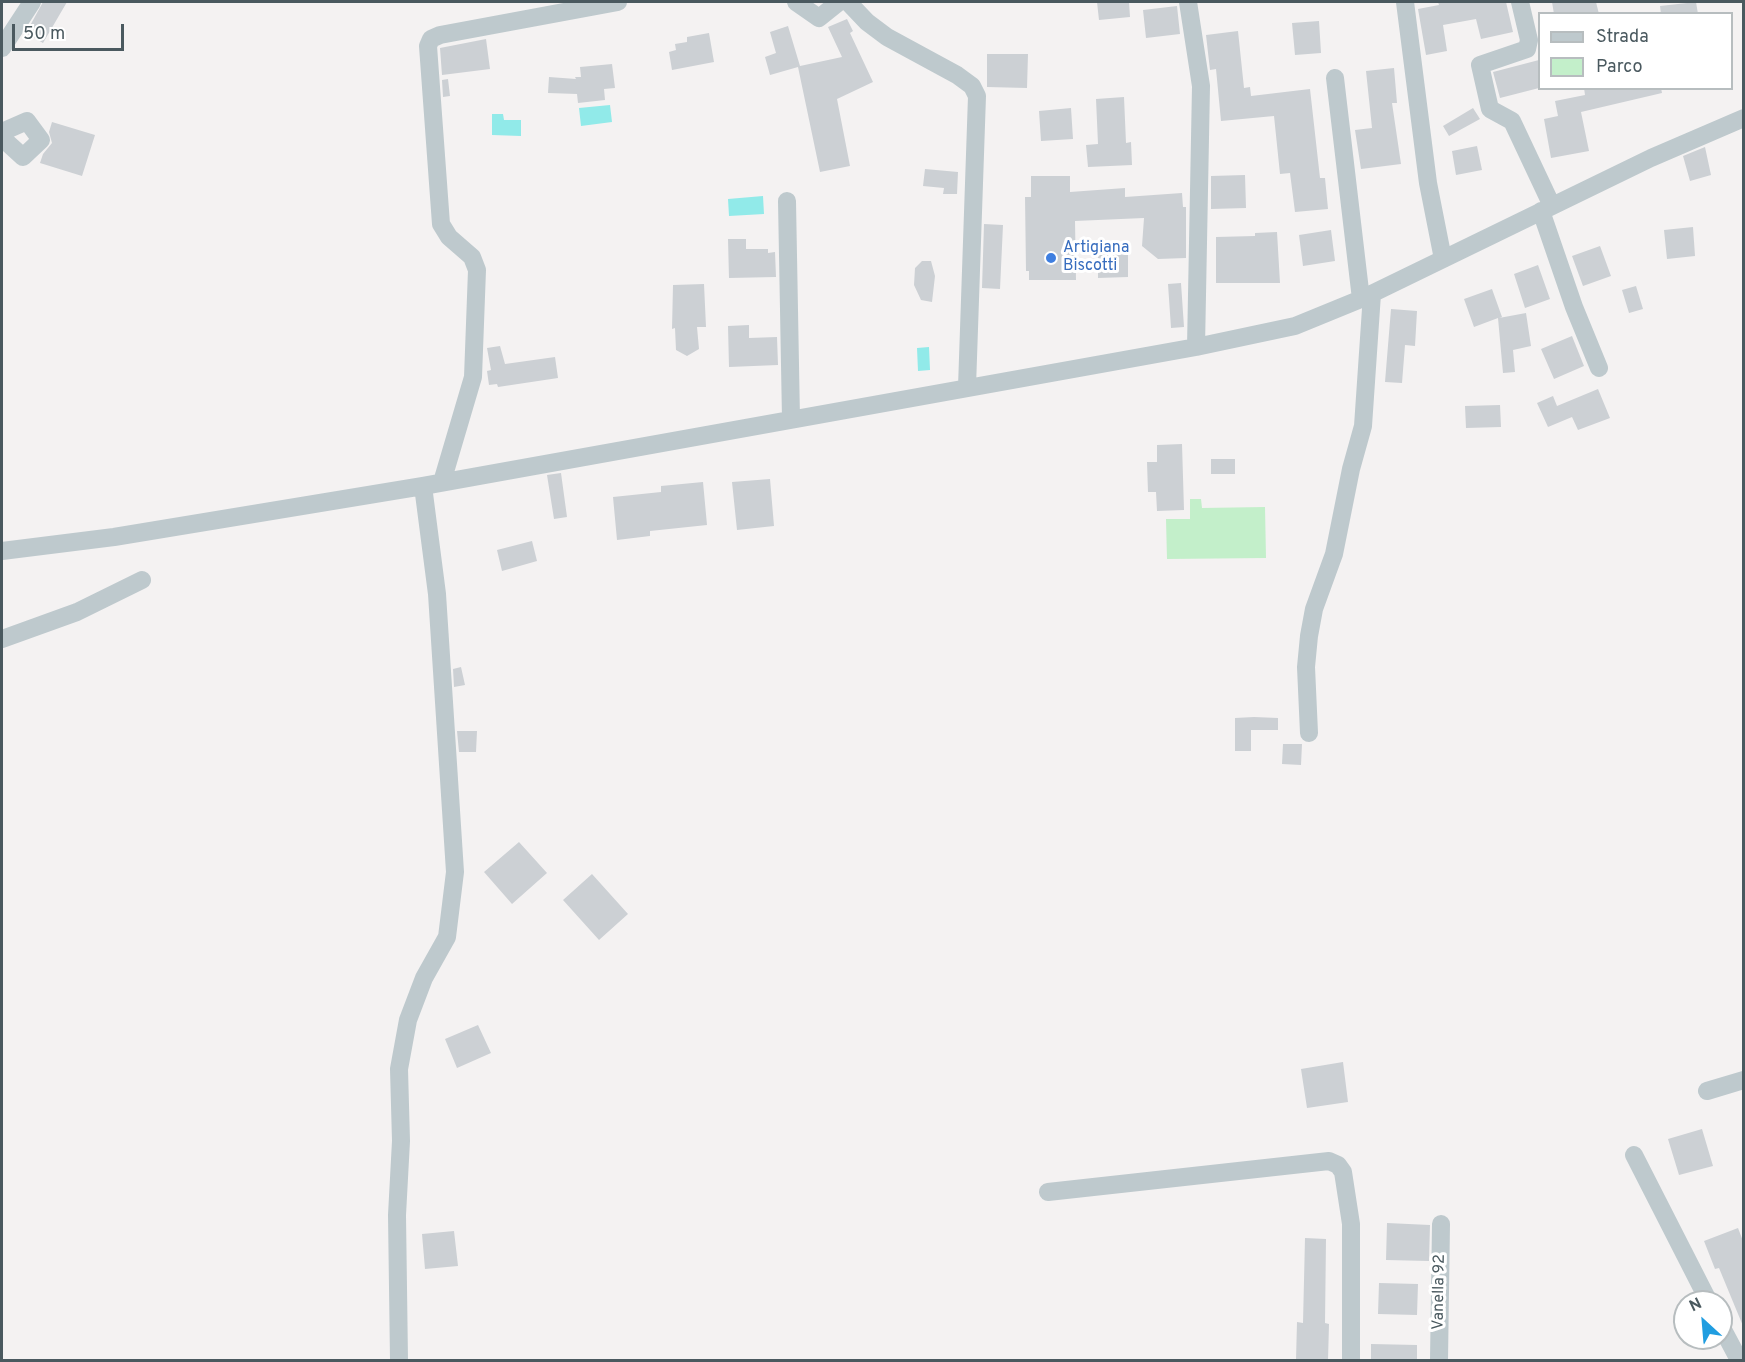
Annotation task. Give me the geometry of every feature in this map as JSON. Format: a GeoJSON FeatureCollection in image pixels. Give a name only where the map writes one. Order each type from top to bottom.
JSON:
{"type":"FeatureCollection","features":[{"type":"Feature","properties":{"kind":"street"},"geometry":{"type":"LineString","coordinates":[[2,48],[32,2]]}},
{"type":"Feature","properties":{"kind":"street"},"geometry":{"type":"LineString","coordinates":[[442,482],[473,376],[477,270],[472,257],[449,237],[441,224],[428,46],[431,39],[440,35],[618,2]]}},
{"type":"Feature","properties":{"kind":"street"},"geometry":{"type":"LineString","coordinates":[[796,2],[819,18],[839,2]]}},
{"type":"Feature","properties":{"kind":"street"},"geometry":{"type":"LineString","coordinates":[[848,2],[874,27],[957,75],[972,86],[977,96],[961,388]]}},
{"type":"Feature","properties":{"kind":"street"},"geometry":{"type":"LineString","coordinates":[[1188,2],[1201,86],[1196,347]]}},
{"type":"Feature","properties":{"kind":"street"},"geometry":{"type":"LineString","coordinates":[[1405,2],[1428,183],[1443,259]]}},
{"type":"Feature","properties":{"kind":"street"},"geometry":{"type":"LineString","coordinates":[[1520,2],[1530,40],[1527,49],[1480,65],[1490,109],[1512,121],[1547,208],[1574,307],[1599,368]]}},
{"type":"Feature","properties":{"kind":"street"},"geometry":{"type":"LineString","coordinates":[[1309,733],[1306,667],[1309,636],[1314,609],[1334,554],[1351,469],[1363,426],[1367,296],[1335,78]]}},
{"type":"Feature","properties":{"kind":"street"},"geometry":{"type":"LineString","coordinates":[[2,551],[114,537],[423,486],[1196,347],[1295,326],[1367,296],[1651,158],[1743,118]]}},
{"type":"Feature","properties":{"kind":"street"},"geometry":{"type":"LineString","coordinates":[[2,132],[27,121],[41,140],[23,157],[2,138]]}},
{"type":"Feature","properties":{"kind":"street"},"geometry":{"type":"LineString","coordinates":[[787,201],[791,419]]}},
{"type":"Feature","properties":{"kind":"street"},"geometry":{"type":"LineString","coordinates":[[961,246],[961,388]]}},
{"type":"Feature","properties":{"kind":"street"},"geometry":{"type":"LineString","coordinates":[[399,1360],[398,1215],[401,1141],[399,1069],[408,1020],[424,978],[447,937],[455,872],[437,594],[423,486]]}},
{"type":"Feature","properties":{"kind":"street"},"geometry":{"type":"LineString","coordinates":[[2,639],[77,612],[142,580]]}},
{"type":"Feature","properties":{"kind":"street"},"geometry":{"type":"LineString","coordinates":[[1707,1091],[1743,1080]]}},
{"type":"Feature","properties":{"kind":"street"},"geometry":{"type":"LineString","coordinates":[[1634,1155],[1703,1290]]}},
{"type":"Feature","properties":{"kind":"street"},"geometry":{"type":"LineString","coordinates":[[1048,1192],[1329,1161],[1338,1165],[1343,1172],[1351,1224],[1351,1360]]}},
{"type":"Feature","properties":{"kind":"street","name":"Vanella 92"},"geometry":{"type":"LineString","coordinates":[[1439,1360],[1441,1224]]}},
{"type":"Feature","properties":{"kind":"green space"},"geometry":{"type":"Polygon","coordinates":[[[1190,499],[1201,499],[1202,508],[1265,507],[1266,558],[1167,559],[1166,519],[1190,519],[1190,499]]]}},
{"type":"Feature","properties":{"kind":"water"},"geometry":{"type":"Polygon","coordinates":[[[610,105],[612,122],[581,126],[579,108],[610,105]]]}},
{"type":"Feature","properties":{"kind":"water"},"geometry":{"type":"Polygon","coordinates":[[[492,114],[503,114],[504,120],[521,120],[521,136],[492,135],[492,114]]]}},
{"type":"Feature","properties":{"kind":"water"},"geometry":{"type":"Polygon","coordinates":[[[763,196],[764,214],[729,216],[728,199],[763,196]]]}},
{"type":"Feature","properties":{"kind":"water"},"geometry":{"type":"Polygon","coordinates":[[[929,347],[930,370],[918,371],[917,348],[929,347]]]}},
{"type":"Feature","properties":{"kind":"building"},"geometry":{"type":"Polygon","coordinates":[[[43,2],[67,2],[43,43],[26,33],[43,2]]]}},
{"type":"Feature","properties":{"kind":"building"},"geometry":{"type":"Polygon","coordinates":[[[1097,2],[1129,2],[1130,17],[1099,20],[1097,2]]]}},
{"type":"Feature","properties":{"kind":"building"},"geometry":{"type":"Polygon","coordinates":[[[1438,2],[1506,2],[1513,32],[1481,39],[1476,19],[1443,25],[1447,51],[1426,55],[1418,9],[1439,5],[1438,2]]]}},
{"type":"Feature","properties":{"kind":"building"},"geometry":{"type":"Polygon","coordinates":[[[1552,2],[1596,2],[1598,12],[1554,12],[1552,2]]]}},
{"type":"Feature","properties":{"kind":"building"},"geometry":{"type":"Polygon","coordinates":[[[1696,2],[1698,12],[1661,12],[1660,6],[1696,2]]]}},
{"type":"Feature","properties":{"kind":"building"},"geometry":{"type":"Polygon","coordinates":[[[1177,6],[1180,34],[1146,38],[1143,10],[1177,6]]]}},
{"type":"Feature","properties":{"kind":"building"},"geometry":{"type":"Polygon","coordinates":[[[847,19],[853,31],[850,33],[873,82],[837,99],[850,166],[820,172],[798,67],[770,75],[765,57],[776,53],[770,32],[788,26],[800,66],[842,57],[828,27],[847,19]]]}},
{"type":"Feature","properties":{"kind":"building"},"geometry":{"type":"Polygon","coordinates":[[[1319,21],[1321,53],[1295,55],[1292,23],[1319,21]]]}},
{"type":"Feature","properties":{"kind":"building"},"geometry":{"type":"Polygon","coordinates":[[[1238,31],[1244,88],[1250,87],[1251,96],[1310,89],[1320,178],[1325,178],[1328,209],[1295,212],[1290,173],[1280,174],[1274,116],[1221,121],[1216,69],[1210,70],[1206,35],[1238,31]]]}},
{"type":"Feature","properties":{"kind":"building"},"geometry":{"type":"Polygon","coordinates":[[[709,33],[714,62],[672,70],[669,52],[676,50],[675,44],[687,42],[687,37],[709,33]]]}},
{"type":"Feature","properties":{"kind":"building"},"geometry":{"type":"Polygon","coordinates":[[[486,39],[490,69],[442,75],[440,48],[486,39]]]}},
{"type":"Feature","properties":{"kind":"building"},"geometry":{"type":"Polygon","coordinates":[[[987,54],[1028,54],[1027,88],[987,87],[987,54]]]}},
{"type":"Feature","properties":{"kind":"building"},"geometry":{"type":"Polygon","coordinates":[[[1538,60],[1538,88],[1500,98],[1493,72],[1538,60]]]}},
{"type":"Feature","properties":{"kind":"building"},"geometry":{"type":"Polygon","coordinates":[[[612,64],[615,88],[604,89],[605,100],[578,103],[577,94],[548,93],[549,77],[576,79],[575,77],[581,77],[580,67],[612,64]]]}},
{"type":"Feature","properties":{"kind":"building"},"geometry":{"type":"Polygon","coordinates":[[[1394,68],[1397,103],[1392,103],[1401,164],[1361,169],[1355,130],[1372,128],[1366,71],[1394,68]]]}},
{"type":"Feature","properties":{"kind":"building"},"geometry":{"type":"Polygon","coordinates":[[[448,79],[450,96],[443,97],[442,80],[448,79]]]}},
{"type":"Feature","properties":{"kind":"building"},"geometry":{"type":"Polygon","coordinates":[[[1584,90],[1661,90],[1662,93],[1581,112],[1589,151],[1551,158],[1544,119],[1558,116],[1555,101],[1585,95],[1584,90]]]}},
{"type":"Feature","properties":{"kind":"building"},"geometry":{"type":"Polygon","coordinates":[[[1124,97],[1126,143],[1131,142],[1132,165],[1088,167],[1086,145],[1098,144],[1096,99],[1124,97]]]}},
{"type":"Feature","properties":{"kind":"building"},"geometry":{"type":"Polygon","coordinates":[[[1071,108],[1073,139],[1041,141],[1039,111],[1071,108]]]}},
{"type":"Feature","properties":{"kind":"building"},"geometry":{"type":"Polygon","coordinates":[[[1473,108],[1480,119],[1449,136],[1443,126],[1473,108]]]}},
{"type":"Feature","properties":{"kind":"building"},"geometry":{"type":"Polygon","coordinates":[[[52,122],[95,135],[82,176],[40,163],[43,154],[52,143],[49,132],[52,122]]]}},
{"type":"Feature","properties":{"kind":"building"},"geometry":{"type":"Polygon","coordinates":[[[1477,146],[1482,170],[1456,175],[1452,151],[1477,146]]]}},
{"type":"Feature","properties":{"kind":"building"},"geometry":{"type":"Polygon","coordinates":[[[1705,147],[1711,175],[1690,181],[1683,156],[1705,147]]]}},
{"type":"Feature","properties":{"kind":"building"},"geometry":{"type":"Polygon","coordinates":[[[925,169],[958,172],[957,194],[943,194],[944,188],[923,186],[925,169]]]}},
{"type":"Feature","properties":{"kind":"building"},"geometry":{"type":"Polygon","coordinates":[[[1245,175],[1246,208],[1211,209],[1211,176],[1245,175]]]}},
{"type":"Feature","properties":{"kind":"building"},"geometry":{"type":"Polygon","coordinates":[[[1031,176],[1070,176],[1070,192],[1125,188],[1125,197],[1182,193],[1183,207],[1186,207],[1186,258],[1158,259],[1142,246],[1144,218],[1075,221],[1076,280],[1029,280],[1029,271],[1026,271],[1025,197],[1031,197],[1031,176]]]}},
{"type":"Feature","properties":{"kind":"building"},"geometry":{"type":"Polygon","coordinates":[[[984,224],[1003,225],[1000,289],[982,288],[984,224]]]}},
{"type":"Feature","properties":{"kind":"building"},"geometry":{"type":"Polygon","coordinates":[[[1693,227],[1695,256],[1667,259],[1664,230],[1693,227]]]}},
{"type":"Feature","properties":{"kind":"building"},"geometry":{"type":"Polygon","coordinates":[[[1331,230],[1335,261],[1303,266],[1299,235],[1331,230]]]}},
{"type":"Feature","properties":{"kind":"building"},"geometry":{"type":"Polygon","coordinates":[[[1277,232],[1280,283],[1216,283],[1216,237],[1255,236],[1255,233],[1277,232]]]}},
{"type":"Feature","properties":{"kind":"building"},"geometry":{"type":"Polygon","coordinates":[[[728,239],[746,239],[746,249],[768,249],[768,253],[775,252],[776,277],[729,278],[728,239]]]}},
{"type":"Feature","properties":{"kind":"building"},"geometry":{"type":"Polygon","coordinates":[[[1128,244],[1128,277],[1098,278],[1098,245],[1128,244]]]}},
{"type":"Feature","properties":{"kind":"building"},"geometry":{"type":"Polygon","coordinates":[[[1600,246],[1611,276],[1583,286],[1572,256],[1600,246]]]}},
{"type":"Feature","properties":{"kind":"building"},"geometry":{"type":"Polygon","coordinates":[[[922,261],[931,261],[935,276],[932,302],[921,300],[914,285],[915,268],[922,261]]]}},
{"type":"Feature","properties":{"kind":"building"},"geometry":{"type":"Polygon","coordinates":[[[1538,265],[1550,299],[1525,308],[1514,274],[1538,265]]]}},
{"type":"Feature","properties":{"kind":"building"},"geometry":{"type":"Polygon","coordinates":[[[1181,283],[1184,327],[1171,328],[1168,284],[1181,283]]]}},
{"type":"Feature","properties":{"kind":"building"},"geometry":{"type":"Polygon","coordinates":[[[704,284],[706,327],[697,327],[699,349],[687,356],[676,350],[675,328],[672,329],[673,285],[704,284]]]}},
{"type":"Feature","properties":{"kind":"building"},"geometry":{"type":"Polygon","coordinates":[[[1636,286],[1643,309],[1629,313],[1622,290],[1636,286]]]}},
{"type":"Feature","properties":{"kind":"building"},"geometry":{"type":"Polygon","coordinates":[[[1492,289],[1502,317],[1499,318],[1526,313],[1531,346],[1513,350],[1515,372],[1503,373],[1498,318],[1474,327],[1464,299],[1492,289]]]}},
{"type":"Feature","properties":{"kind":"building"},"geometry":{"type":"Polygon","coordinates":[[[1391,309],[1417,311],[1415,346],[1405,345],[1402,383],[1385,382],[1391,309]]]}},
{"type":"Feature","properties":{"kind":"building"},"geometry":{"type":"Polygon","coordinates":[[[749,325],[749,338],[777,337],[778,365],[729,367],[728,326],[749,325]]]}},
{"type":"Feature","properties":{"kind":"building"},"geometry":{"type":"Polygon","coordinates":[[[1572,336],[1584,366],[1554,379],[1541,349],[1572,336]]]}},
{"type":"Feature","properties":{"kind":"building"},"geometry":{"type":"Polygon","coordinates":[[[500,346],[505,364],[555,357],[558,378],[498,387],[497,384],[489,385],[487,371],[491,370],[487,348],[500,346]]]}},
{"type":"Feature","properties":{"kind":"building"},"geometry":{"type":"Polygon","coordinates":[[[1598,389],[1610,418],[1578,430],[1572,417],[1548,427],[1537,403],[1553,396],[1557,406],[1598,389]]]}},
{"type":"Feature","properties":{"kind":"building"},"geometry":{"type":"Polygon","coordinates":[[[1500,405],[1501,427],[1466,428],[1465,406],[1500,405]]]}},
{"type":"Feature","properties":{"kind":"building"},"geometry":{"type":"Polygon","coordinates":[[[1182,444],[1184,510],[1157,511],[1156,492],[1148,492],[1147,462],[1157,462],[1157,445],[1182,444]]]}},
{"type":"Feature","properties":{"kind":"building"},"geometry":{"type":"Polygon","coordinates":[[[1211,459],[1235,459],[1235,474],[1211,474],[1211,459]]]}},
{"type":"Feature","properties":{"kind":"building"},"geometry":{"type":"Polygon","coordinates":[[[561,473],[567,517],[554,519],[547,475],[561,473]]]}},
{"type":"Feature","properties":{"kind":"building"},"geometry":{"type":"Polygon","coordinates":[[[770,479],[774,526],[737,530],[732,482],[770,479]]]}},
{"type":"Feature","properties":{"kind":"building"},"geometry":{"type":"Polygon","coordinates":[[[703,482],[707,525],[650,531],[650,536],[617,540],[613,497],[661,492],[661,486],[703,482]]]}},
{"type":"Feature","properties":{"kind":"building"},"geometry":{"type":"Polygon","coordinates":[[[532,541],[537,561],[502,571],[497,550],[532,541]]]}},
{"type":"Feature","properties":{"kind":"building"},"geometry":{"type":"Polygon","coordinates":[[[461,667],[465,685],[454,687],[453,669],[461,667]]]}},
{"type":"Feature","properties":{"kind":"building"},"geometry":{"type":"Polygon","coordinates":[[[1235,718],[1278,718],[1278,730],[1251,730],[1251,751],[1235,751],[1235,718]]]}},
{"type":"Feature","properties":{"kind":"building"},"geometry":{"type":"Polygon","coordinates":[[[457,731],[477,731],[476,752],[459,752],[457,731]]]}},
{"type":"Feature","properties":{"kind":"building"},"geometry":{"type":"Polygon","coordinates":[[[1283,744],[1302,744],[1301,765],[1282,764],[1283,744]]]}},
{"type":"Feature","properties":{"kind":"building"},"geometry":{"type":"Polygon","coordinates":[[[519,842],[547,873],[512,904],[484,872],[519,842]]]}},
{"type":"Feature","properties":{"kind":"building"},"geometry":{"type":"Polygon","coordinates":[[[592,874],[628,914],[599,940],[563,900],[592,874]]]}},
{"type":"Feature","properties":{"kind":"building"},"geometry":{"type":"Polygon","coordinates":[[[478,1025],[491,1053],[457,1068],[445,1039],[478,1025]]]}},
{"type":"Feature","properties":{"kind":"building"},"geometry":{"type":"Polygon","coordinates":[[[1343,1062],[1348,1102],[1307,1108],[1301,1069],[1343,1062]]]}},
{"type":"Feature","properties":{"kind":"building"},"geometry":{"type":"Polygon","coordinates":[[[1702,1129],[1713,1166],[1679,1175],[1668,1139],[1702,1129]]]}},
{"type":"Feature","properties":{"kind":"building"},"geometry":{"type":"Polygon","coordinates":[[[1387,1223],[1430,1225],[1429,1261],[1386,1260],[1387,1223]]]}},
{"type":"Feature","properties":{"kind":"building"},"geometry":{"type":"Polygon","coordinates":[[[1738,1228],[1743,1241],[1743,1326],[1733,1302],[1733,1290],[1728,1290],[1719,1268],[1715,1269],[1704,1241],[1738,1228]]]}},
{"type":"Feature","properties":{"kind":"building"},"geometry":{"type":"Polygon","coordinates":[[[454,1231],[458,1266],[425,1269],[422,1234],[454,1231]]]}},
{"type":"Feature","properties":{"kind":"building"},"geometry":{"type":"Polygon","coordinates":[[[1305,1238],[1326,1239],[1325,1323],[1329,1324],[1328,1360],[1296,1360],[1297,1322],[1303,1323],[1305,1238]]]}},
{"type":"Feature","properties":{"kind":"building"},"geometry":{"type":"Polygon","coordinates":[[[1379,1283],[1418,1284],[1417,1315],[1378,1314],[1379,1283]]]}},
{"type":"Feature","properties":{"kind":"building"},"geometry":{"type":"Polygon","coordinates":[[[1371,1344],[1417,1345],[1417,1360],[1371,1360],[1371,1344]]]}},
{"type":"Feature","properties":{"kind":"place","name":"Artigiana Biscotti"},"geometry":{"type":"Point","coordinates":[1051,258]}}]}
